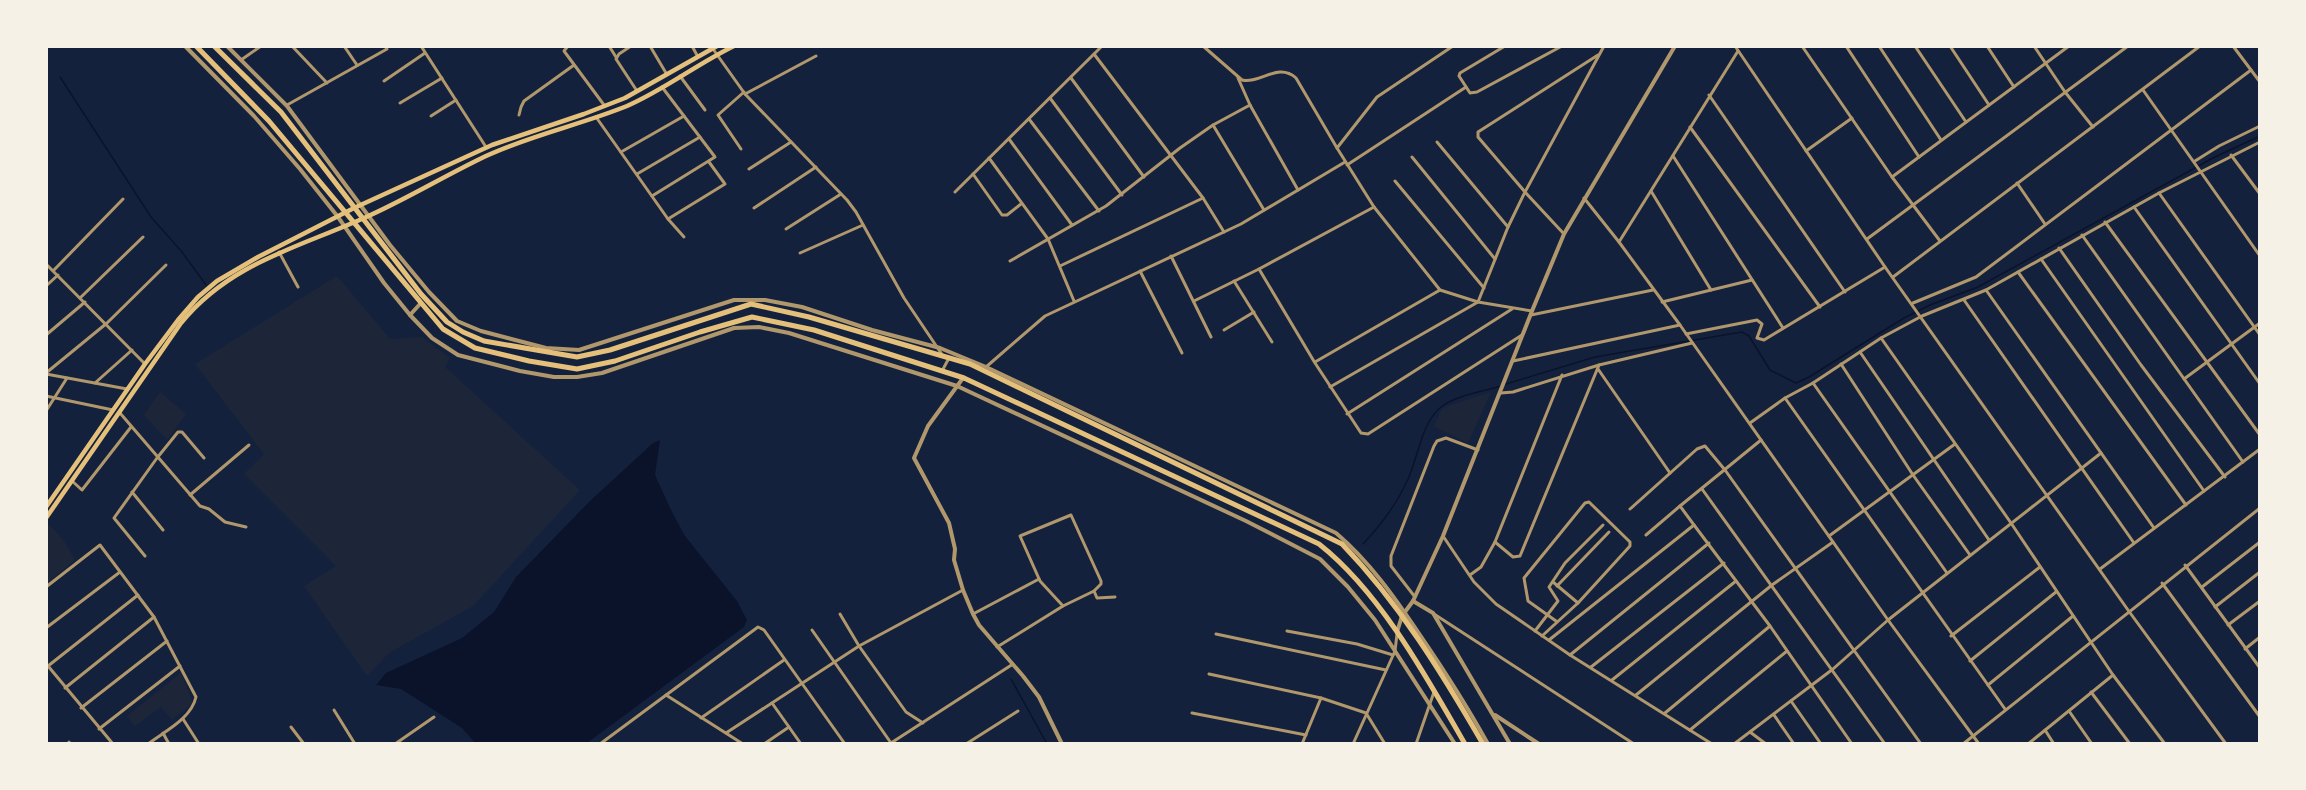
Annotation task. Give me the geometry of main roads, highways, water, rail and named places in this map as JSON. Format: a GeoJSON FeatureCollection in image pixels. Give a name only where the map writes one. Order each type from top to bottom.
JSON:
{"type":"FeatureCollection","features":[{"type":"Feature","properties":{"kind":"highway"},"geometry":{"type":"LineString","coordinates":[[196,46],[223,78],[278,132],[443,329],[475,348],[529,361],[577,369],[615,361],[752,316],[814,330],[963,378],[1319,544],[1341,561],[1362,585],[1434,690],[1465,744]]}},
{"type":"Feature","properties":{"kind":"highway"},"geometry":{"type":"LineString","coordinates":[[214,46],[281,112],[366,217],[421,294],[447,322],[463,332],[484,341],[577,357],[610,350],[751,304],[809,317],[970,364],[1342,544],[1372,574],[1404,614],[1483,744]]}},
{"type":"Feature","properties":{"kind":"highway"},"geometry":{"type":"LineString","coordinates":[[298,134],[304,129]]}},
{"type":"Feature","properties":{"kind":"highway"},"geometry":{"type":"LineString","coordinates":[[272,136],[278,132]]}},
{"type":"Feature","properties":{"kind":"main road"},"geometry":{"type":"LineString","coordinates":[[46,507],[201,299],[223,283],[279,252],[366,217],[489,155],[544,133],[627,106],[734,46]]}},
{"type":"Feature","properties":{"kind":"main road"},"geometry":{"type":"LineString","coordinates":[[46,518],[117,412],[128,389],[145,364],[188,307],[218,281],[258,257],[357,206],[486,147],[584,114],[637,91],[715,47]]}},
{"type":"Feature","properties":{"kind":"waterway"},"geometry":{"type":"LineString","coordinates":[[60,77],[151,217],[182,252],[206,285]]}},
{"type":"Feature","properties":{"kind":"waterway"},"geometry":{"type":"LineString","coordinates":[[1506,384],[1595,357],[1742,332],[1749,336],[1770,370],[1796,383],[1904,318],[1930,305],[1978,287],[2213,158],[2260,136]]}},
{"type":"Feature","properties":{"kind":"waterway"},"geometry":{"type":"LineString","coordinates":[[1363,544],[1394,506],[1411,471],[1428,423],[1440,408],[1469,394],[1501,386]]}},
{"type":"Feature","properties":{"kind":"waterway"},"geometry":{"type":"LineString","coordinates":[[1011,679],[1047,744]]}}]}
